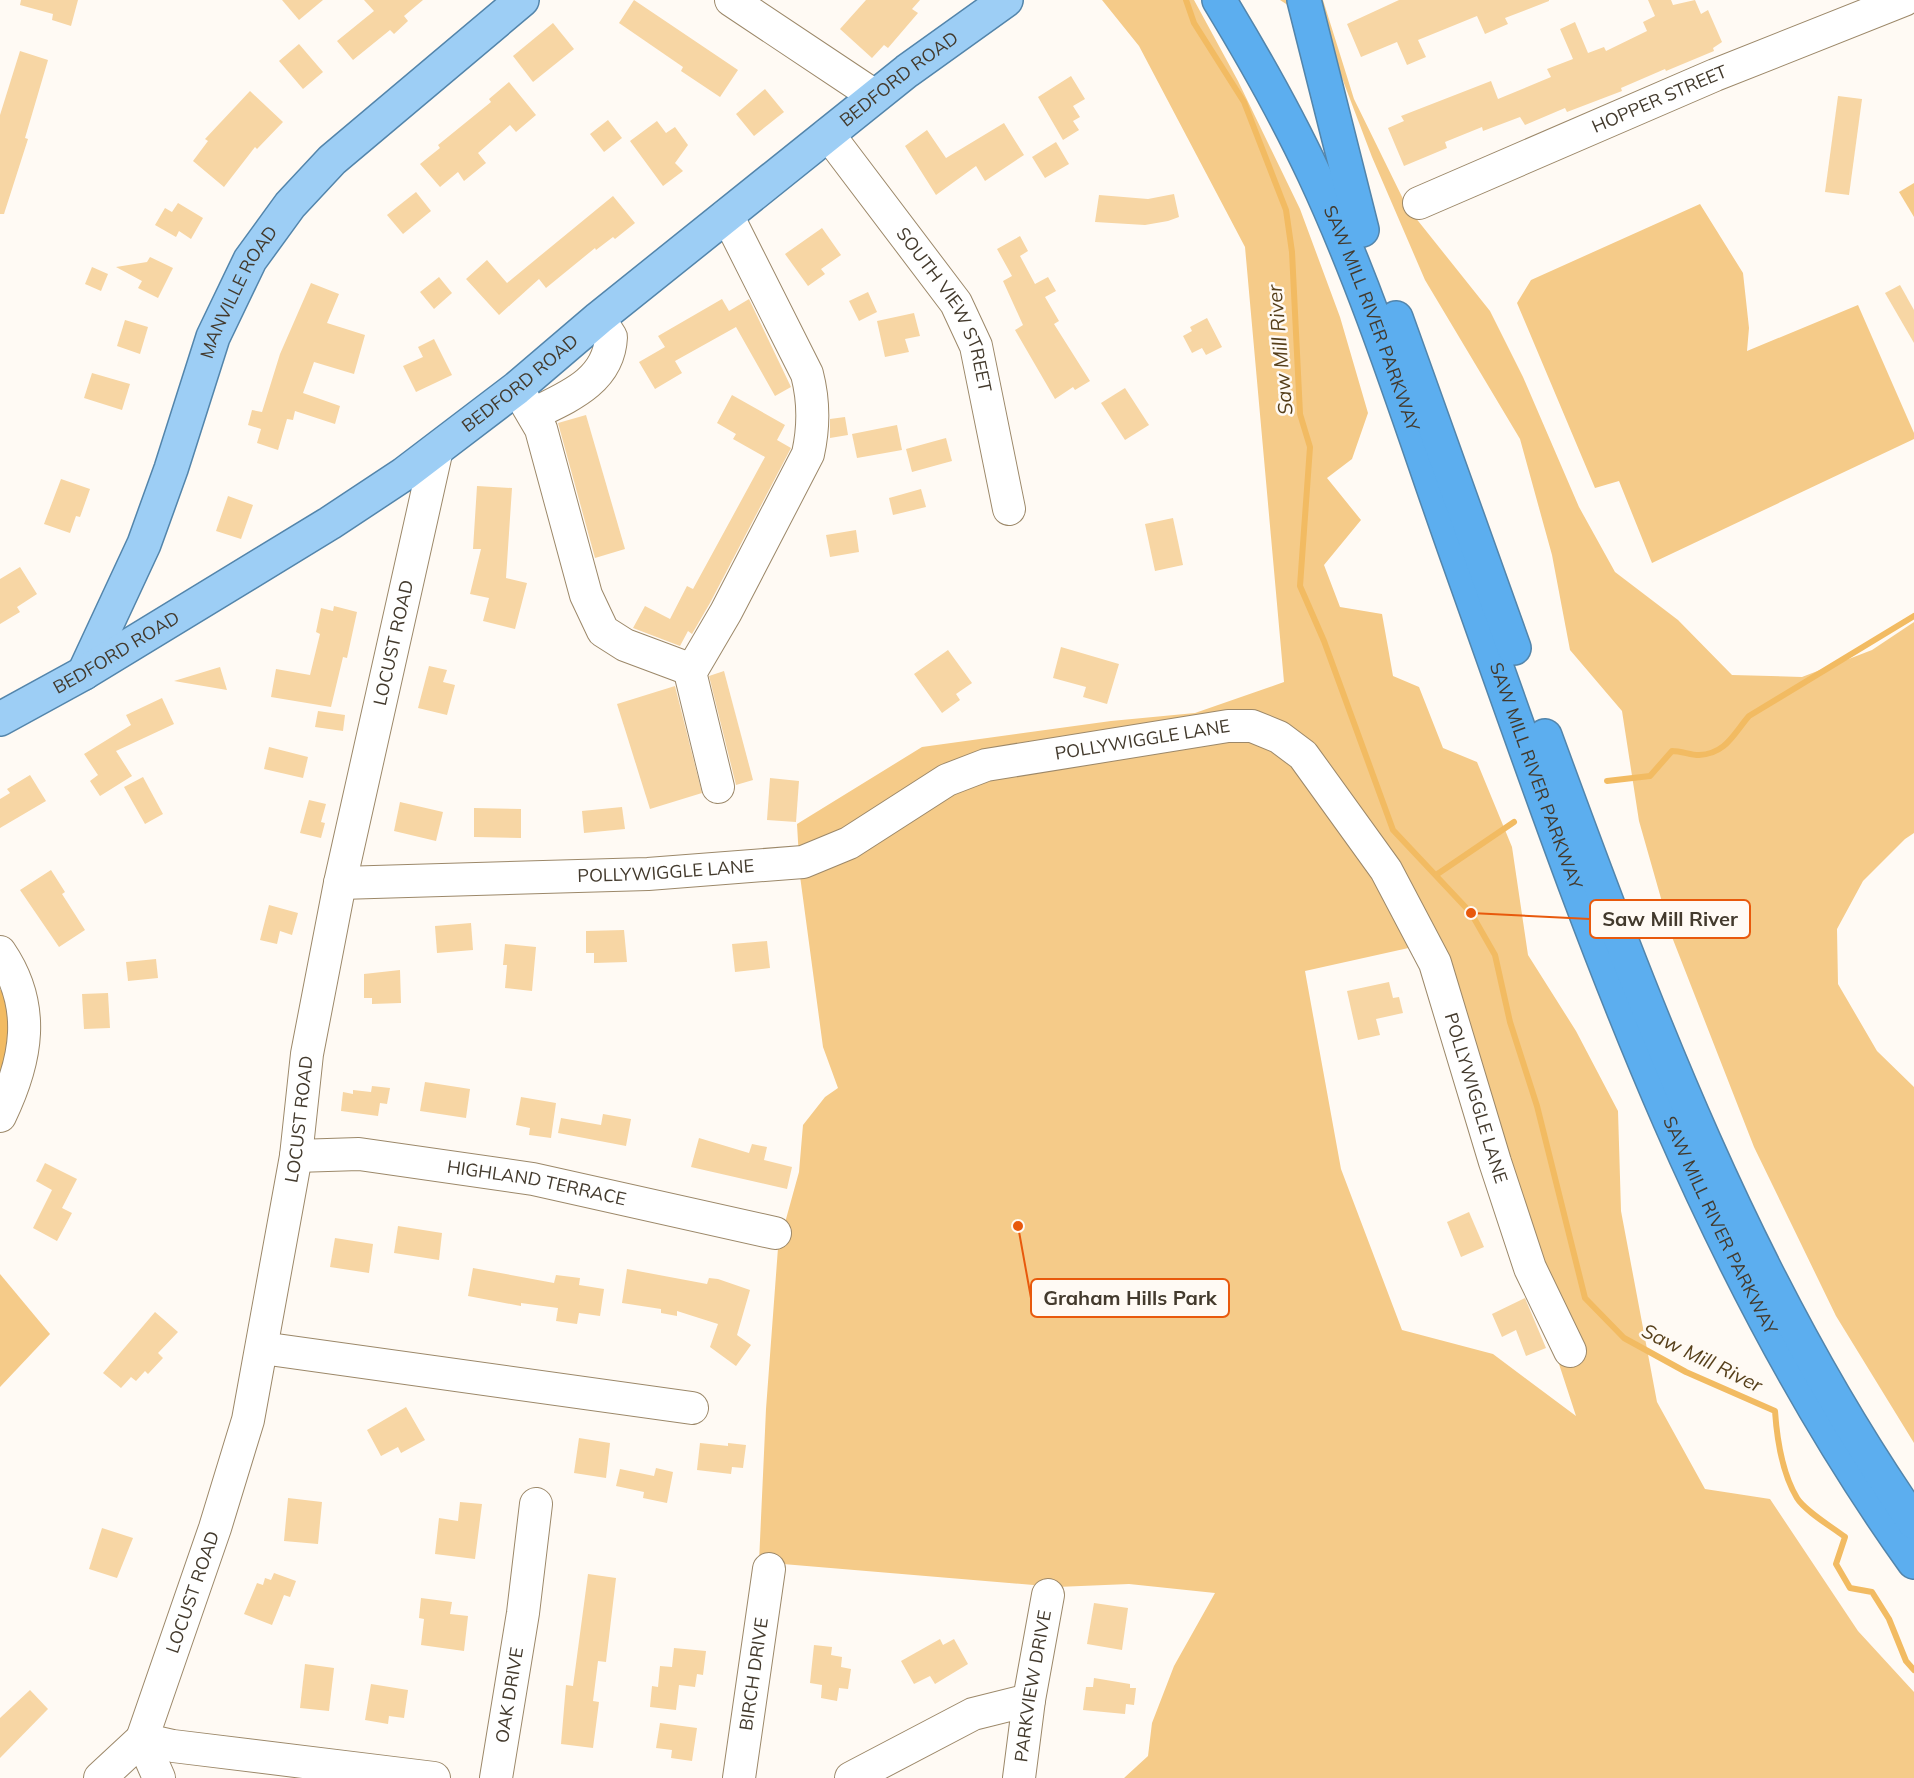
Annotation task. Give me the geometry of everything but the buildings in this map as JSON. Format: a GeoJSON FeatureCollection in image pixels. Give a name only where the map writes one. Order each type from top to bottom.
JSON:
{"type":"FeatureCollection","features":[{"type":"Feature","properties":{"kind":"highway","name":"SAW MILL RIVER PARKWAY"},"geometry":{"type":"LineString","coordinates":[[1219,0],[1281,106],[1344,245],[1558,839],[1631,1032],[1687,1161],[1752,1297],[1792,1374],[1872,1503],[1914,1562]]}},
{"type":"Feature","properties":{"kind":"highway","name":"SAW MILL RIVER PARKWAY"},"geometry":{"type":"LineString","coordinates":[[1245,0],[1314,124],[1362,230],[1437,428],[1567,795],[1679,1086],[1742,1224],[1801,1341],[1850,1426],[1914,1522]]}},
{"type":"Feature","properties":{"kind":"highway"},"geometry":{"type":"LineString","coordinates":[[1304,0],[1362,230]]}},
{"type":"Feature","properties":{"kind":"main road","name":"MANVILLE ROAD"},"geometry":{"type":"LineString","coordinates":[[84,673],[147,535],[213,337],[250,260],[290,205],[332,160],[522,0]]}},
{"type":"Feature","properties":{"kind":"main road","name":"BEDFORD ROAD"},"geometry":{"type":"LineString","coordinates":[[0,719],[84,673],[330,523],[437,449],[525,401],[599,318],[875,96],[948,40],[1006,0]]}},
{"type":"Feature","properties":{"kind":"street"},"geometry":{"type":"LineString","coordinates":[[731,0],[875,96]]}},
{"type":"Feature","properties":{"kind":"street","name":"HOPPER STREET"},"geometry":{"type":"LineString","coordinates":[[1419,203],[1715,75],[1904,0]]}},
{"type":"Feature","properties":{"kind":"street","name":"SOUTH VIEW STREET"},"geometry":{"type":"LineString","coordinates":[[828,134],[956,303],[976,346],[1009,509]]}},
{"type":"Feature","properties":{"kind":"street"},"geometry":{"type":"LineString","coordinates":[[718,787],[691,676],[692,670],[726,612],[803,465],[812,437],[812,399],[807,374],[727,215]]}},
{"type":"Feature","properties":{"kind":"street"},"geometry":{"type":"LineString","coordinates":[[599,318],[611,337],[606,364],[579,390],[525,401],[541,429],[586,595],[603,631],[625,645],[692,670]]}},
{"type":"Feature","properties":{"kind":"street","name":"LOCUST ROAD"},"geometry":{"type":"LineString","coordinates":[[142,1739],[240,1448],[262,1348],[296,1156],[307,1054],[340,883],[437,449]]}},
{"type":"Feature","properties":{"kind":"street","name":"POLLYWIGGLE LANE"},"geometry":{"type":"LineString","coordinates":[[340,883],[648,874],[803,862],[849,843],[947,780],[986,765],[1228,726],[1252,726],[1280,738],[1303,755],[1386,870],[1435,963],[1495,1162],[1530,1268],[1570,1351]]}},
{"type":"Feature","properties":{"kind":"street"},"geometry":{"type":"LineString","coordinates":[[0,952],[14,972],[26,1022],[22,1058],[0,1116]]}},
{"type":"Feature","properties":{"kind":"street","name":"HIGHLAND TERRACE"},"geometry":{"type":"LineString","coordinates":[[296,1156],[359,1154],[533,1179],[775,1233]]}},
{"type":"Feature","properties":{"kind":"street"},"geometry":{"type":"LineString","coordinates":[[262,1348],[692,1408]]}},
{"type":"Feature","properties":{"kind":"street","name":"OAK DRIVE"},"geometry":{"type":"LineString","coordinates":[[496,1778],[523,1613],[536,1504]]}},
{"type":"Feature","properties":{"kind":"street","name":"BIRCH DRIVE"},"geometry":{"type":"LineString","coordinates":[[739,1778],[769,1569]]}},
{"type":"Feature","properties":{"kind":"street","name":"PARKVIEW DRIVE"},"geometry":{"type":"LineString","coordinates":[[1019,1778],[1029,1700],[1048,1595]]}},
{"type":"Feature","properties":{"kind":"street"},"geometry":{"type":"LineString","coordinates":[[851,1778],[973,1714],[1029,1700]]}},
{"type":"Feature","properties":{"kind":"street"},"geometry":{"type":"LineString","coordinates":[[100,1778],[142,1739]]}},
{"type":"Feature","properties":{"kind":"street"},"geometry":{"type":"LineString","coordinates":[[142,1739],[159,1778]]}},
{"type":"Feature","properties":{"kind":"street"},"geometry":{"type":"LineString","coordinates":[[142,1739],[173,1746],[434,1778]]}},
{"type":"Feature","properties":{"kind":"shaded area"},"geometry":{"type":"Polygon","coordinates":[[[1102,0],[1194,0],[1238,81],[1300,209],[1340,317],[1368,413],[1352,459],[1327,478],[1361,520],[1324,565],[1340,607],[1382,614],[1393,676],[1419,687],[1443,748],[1477,762],[1512,847],[1528,955],[1576,1031],[1618,1111],[1621,1211],[1657,1402],[1705,1489],[1770,1499],[1858,1631],[1914,1692],[1914,1778],[1124,1778],[1148,1756],[1152,1723],[1174,1666],[1215,1593],[1129,1584],[1057,1587],[759,1562],[766,1409],[778,1248],[799,1172],[803,1125],[825,1097],[838,1088],[823,1047],[800,876],[797,824],[922,747],[1111,721],[1195,713],[1284,682],[1245,247],[1139,46],[1102,0]],[[1422,945],[1305,971],[1341,1169],[1402,1330],[1493,1354],[1576,1416],[1422,945]]]}},
{"type":"Feature","properties":{"kind":"shaded area"},"geometry":{"type":"Polygon","coordinates":[[[1280,0],[1323,0],[1354,99],[1407,207],[1490,311],[1523,377],[1579,507],[1615,572],[1678,620],[1732,675],[1802,677],[1872,650],[1914,622],[1914,833],[1863,881],[1837,929],[1838,984],[1877,1051],[1914,1087],[1914,1443],[1836,1316],[1754,1147],[1672,937],[1639,821],[1622,711],[1570,650],[1552,555],[1520,439],[1425,280],[1372,157],[1323,28],[1280,0]]]}},
{"type":"Feature","properties":{"kind":"shaded area"},"geometry":{"type":"Polygon","coordinates":[[[1914,183],[1914,217],[1899,192],[1914,183]]]}},
{"type":"Feature","properties":{"kind":"shaded area"},"geometry":{"type":"Polygon","coordinates":[[[1700,204],[1743,273],[1749,328],[1747,351],[1858,305],[1914,433],[1914,439],[1652,563],[1619,481],[1595,488],[1517,303],[1531,280],[1700,204]]]}},
{"type":"Feature","properties":{"kind":"shaded area"},"geometry":{"type":"Polygon","coordinates":[[[0,989],[15,1011],[4,1067],[0,1074],[0,989]]]}},
{"type":"Feature","properties":{"kind":"shaded area"},"geometry":{"type":"Polygon","coordinates":[[[0,1274],[50,1334],[0,1387],[0,1274]]]}},
{"type":"Feature","properties":{"kind":"waterway","name":"Saw Mill River"},"geometry":{"type":"LineString","coordinates":[[1186,0],[1194,23],[1244,102],[1286,210],[1292,252],[1300,414],[1310,447],[1300,586],[1324,641],[1393,830],[1471,913],[1495,955],[1510,1022],[1537,1106],[1585,1298],[1624,1338],[1686,1372],[1775,1411],[1781,1456],[1797,1498],[1812,1513],[1845,1537],[1836,1564],[1850,1588],[1872,1592],[1889,1619],[1906,1661],[1914,1670]]}},
{"type":"Feature","properties":{"kind":"waterway"},"geometry":{"type":"LineString","coordinates":[[1607,781],[1650,776],[1672,751],[1699,755],[1716,751],[1729,742],[1749,716],[1914,616]]}},
{"type":"Feature","properties":{"kind":"waterway"},"geometry":{"type":"LineString","coordinates":[[1436,875],[1514,822]]}},
{"type":"Feature","properties":{"kind":"place","name":"Saw Mill River"},"geometry":{"type":"Point","coordinates":[1471,913]}},
{"type":"Feature","properties":{"kind":"place","name":"Graham Hills Park"},"geometry":{"type":"Point","coordinates":[1018,1226]}}]}
